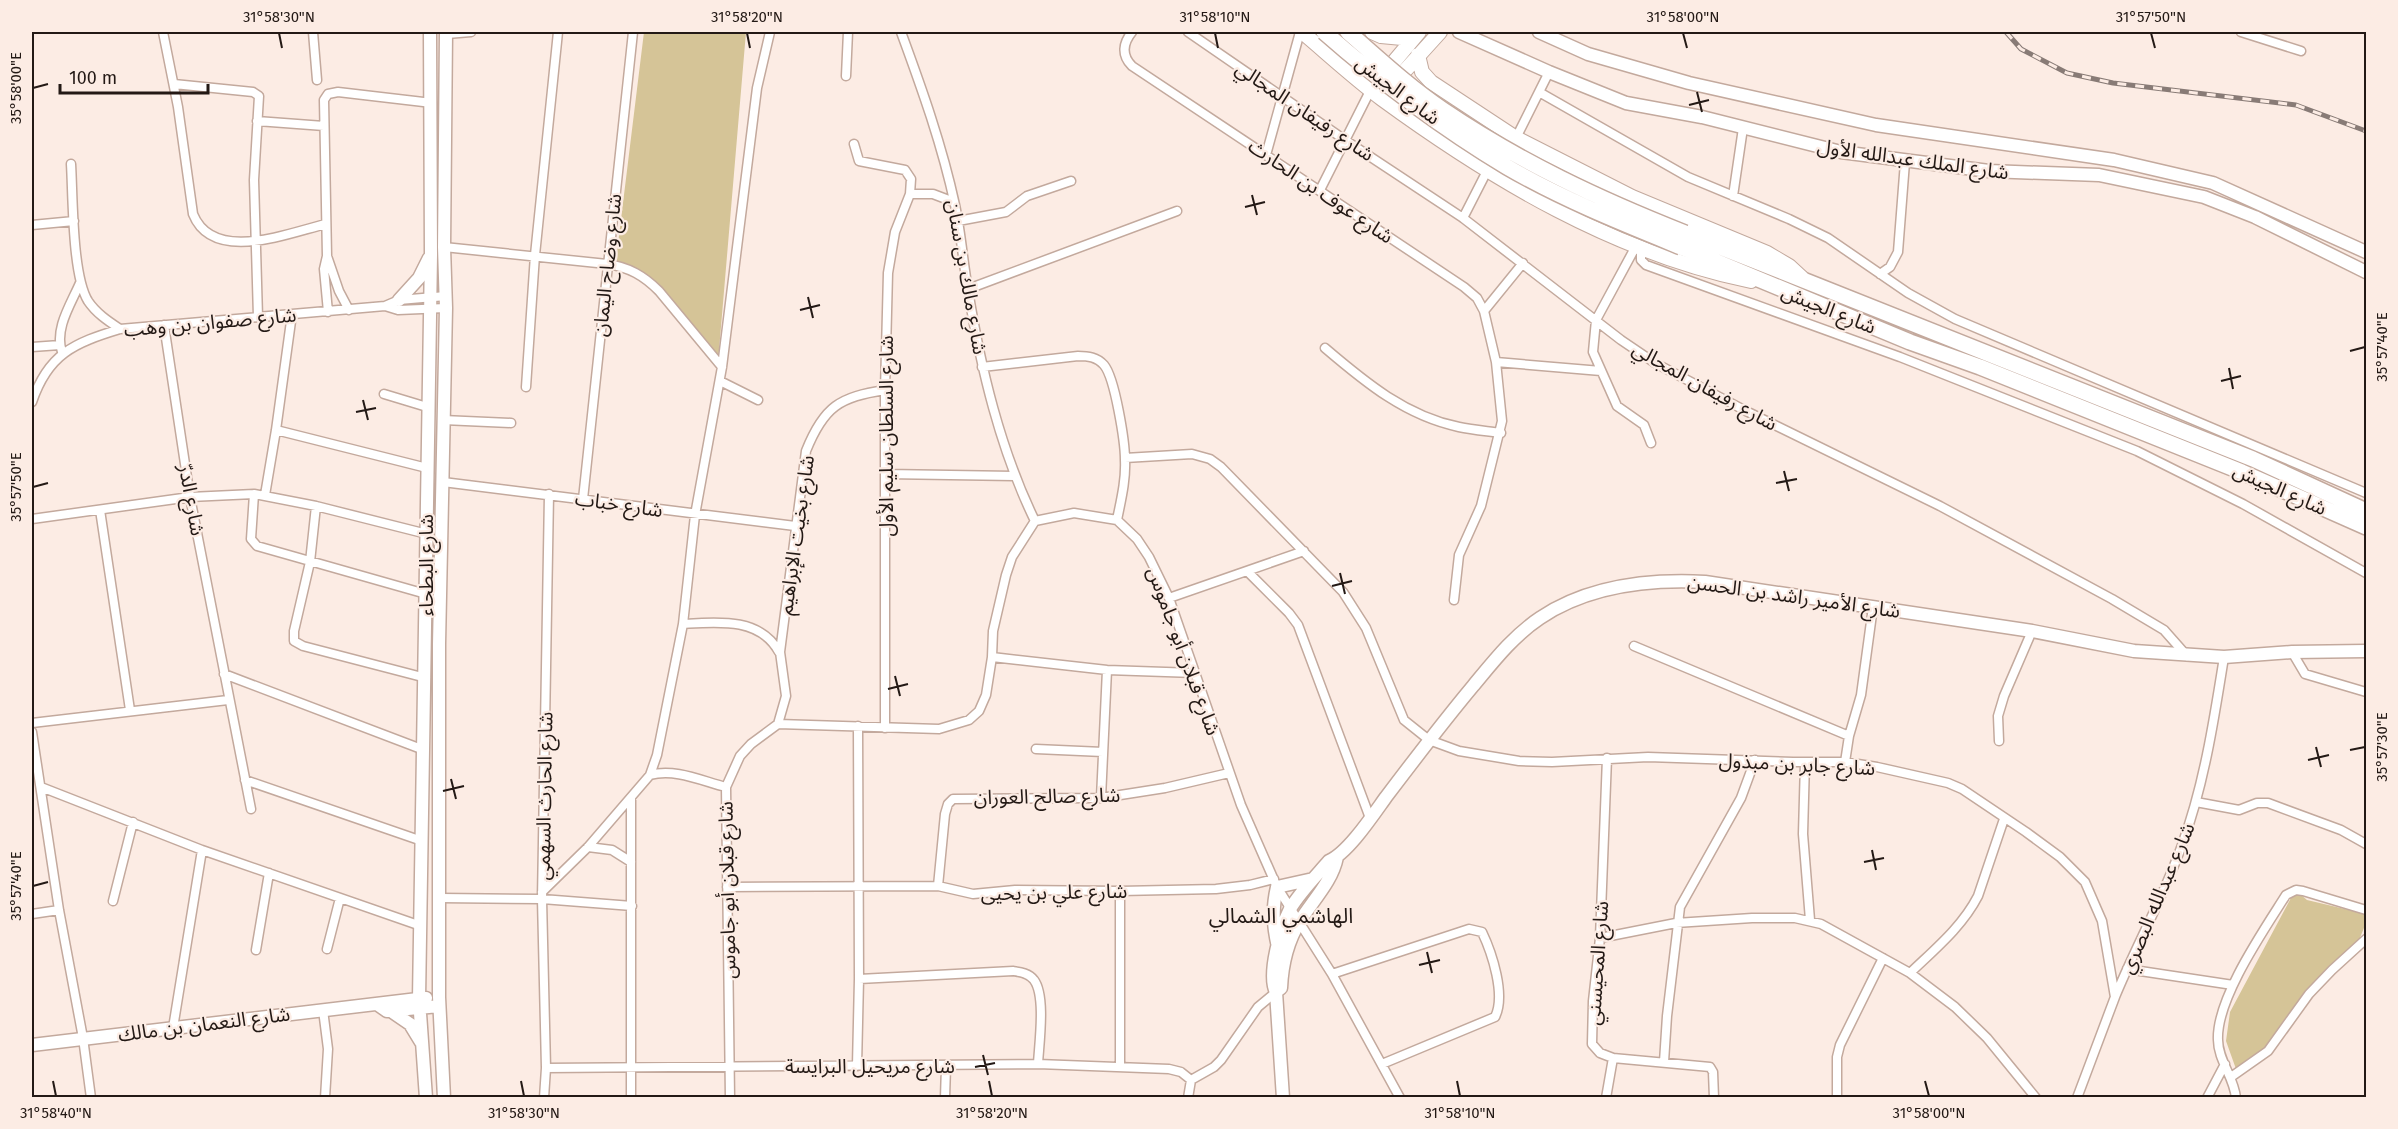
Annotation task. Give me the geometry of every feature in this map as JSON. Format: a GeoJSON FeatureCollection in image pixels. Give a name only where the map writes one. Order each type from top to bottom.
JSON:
{"type":"FeatureCollection","features":[{"type":"Feature","properties":{"kind":"highway","name":"شارع الجيش"},"geometry":{"type":"LineString","coordinates":[[1324,32],[1402,97],[1507,167],[1581,205],[1803,279],[2253,459],[2367,510]]}},
{"type":"Feature","properties":{"kind":"highway","name":"شارع الجيش"},"geometry":{"type":"LineString","coordinates":[[1348,32],[1401,78],[1442,109],[1499,146],[1768,284],[2242,472],[2367,527]]}},
{"type":"Feature","properties":{"kind":"main road"},"geometry":{"type":"LineString","coordinates":[[1301,32],[1376,94],[1487,171],[1562,213],[1638,247],[1683,271],[1768,284]]}},
{"type":"Feature","properties":{"kind":"main road"},"geometry":{"type":"LineString","coordinates":[[1372,32],[1381,36],[1416,35]]}},
{"type":"Feature","properties":{"kind":"main road"},"geometry":{"type":"LineString","coordinates":[[1376,94],[1440,32]]}},
{"type":"Feature","properties":{"kind":"main road"},"geometry":{"type":"LineString","coordinates":[[1376,94],[1416,35]]}},
{"type":"Feature","properties":{"kind":"main road"},"geometry":{"type":"LineString","coordinates":[[1418,55],[1422,72],[1431,82],[1516,138],[1632,197],[1767,253],[1789,266],[1803,279]]}},
{"type":"Feature","properties":{"kind":"street"},"geometry":{"type":"LineString","coordinates":[[163,32],[174,84],[196,220],[204,231],[221,240],[255,240],[326,224]]}},
{"type":"Feature","properties":{"kind":"street"},"geometry":{"type":"LineString","coordinates":[[313,32],[317,80]]}},
{"type":"Feature","properties":{"kind":"street","name":"شارع البطحاء"},"geometry":{"type":"LineString","coordinates":[[426,1098],[420,1003],[430,303],[432,103],[430,32]]}},
{"type":"Feature","properties":{"kind":"street"},"geometry":{"type":"LineString","coordinates":[[446,33],[471,32]]}},
{"type":"Feature","properties":{"kind":"street"},"geometry":{"type":"LineString","coordinates":[[526,387],[535,255],[558,32]]}},
{"type":"Feature","properties":{"kind":"street","name":"شارع وضاح اليمان"},"geometry":{"type":"LineString","coordinates":[[583,499],[633,32]]}},
{"type":"Feature","properties":{"kind":"street"},"geometry":{"type":"LineString","coordinates":[[542,895],[588,847],[631,798],[639,785],[650,775],[657,755],[683,624],[695,515],[722,367],[757,88],[770,32]]}},
{"type":"Feature","properties":{"kind":"street"},"geometry":{"type":"LineString","coordinates":[[846,76],[848,32]]}},
{"type":"Feature","properties":{"kind":"street","name":"شارع مالك بن سنان"},"geometry":{"type":"LineString","coordinates":[[901,32],[941,145],[958,221],[982,368],[1014,476],[1035,521]]}},
{"type":"Feature","properties":{"kind":"street","name":"شارع عوف بن الحارث"},"geometry":{"type":"LineString","coordinates":[[1132,32],[1127,38],[1124,51],[1125,57],[1132,66],[1464,287],[1477,298],[1484,311]]}},
{"type":"Feature","properties":{"kind":"street","name":"شارع رفيفان المجالي"},"geometry":{"type":"LineString","coordinates":[[1188,32],[1463,218],[1638,351],[1690,383],[1940,506],[2112,599],[2164,630],[2187,656]]}},
{"type":"Feature","properties":{"kind":"street"},"geometry":{"type":"LineString","coordinates":[[1266,155],[1301,32]]}},
{"type":"Feature","properties":{"kind":"street","name":"شارع الملك عبدالله الأول"},"geometry":{"type":"LineString","coordinates":[[1459,32],[1626,103],[1702,117],[1841,152],[1905,162],[2020,174],[2112,177],[2182,192],[2225,204],[2255,216],[2367,272]]}},
{"type":"Feature","properties":{"kind":"street","name":"شارع الملك عبدالله الأول"},"geometry":{"type":"LineString","coordinates":[[1539,32],[1588,54],[1689,83],[1876,125],[2114,160],[2213,183],[2367,252]]}},
{"type":"Feature","properties":{"kind":"street"},"geometry":{"type":"LineString","coordinates":[[2241,32],[2301,51]]}},
{"type":"Feature","properties":{"kind":"street","name":"شارع البطحاء"},"geometry":{"type":"LineString","coordinates":[[444,1098],[439,1002],[440,644],[446,302],[444,247],[446,33]]}},
{"type":"Feature","properties":{"kind":"street"},"geometry":{"type":"LineString","coordinates":[[1516,138],[1549,72]]}},
{"type":"Feature","properties":{"kind":"street"},"geometry":{"type":"LineString","coordinates":[[174,84],[255,92],[260,98],[254,180],[258,317]]}},
{"type":"Feature","properties":{"kind":"street"},"geometry":{"type":"LineString","coordinates":[[328,312],[324,269],[327,256],[324,100],[332,93],[342,92],[432,103]]}},
{"type":"Feature","properties":{"kind":"street"},"geometry":{"type":"LineString","coordinates":[[1539,92],[1688,177],[1789,219],[1828,238],[1908,293],[1955,319],[2367,493]]}},
{"type":"Feature","properties":{"kind":"street"},"geometry":{"type":"LineString","coordinates":[[1320,190],[1345,140],[1376,94]]}},
{"type":"Feature","properties":{"kind":"street"},"geometry":{"type":"LineString","coordinates":[[257,121],[324,126]]}},
{"type":"Feature","properties":{"kind":"street"},"geometry":{"type":"LineString","coordinates":[[1733,196],[1743,128]]}},
{"type":"Feature","properties":{"kind":"street"},"geometry":{"type":"LineString","coordinates":[[854,144],[857,158],[862,163],[899,169],[909,174],[910,194],[933,194],[954,202]]}},
{"type":"Feature","properties":{"kind":"street"},"geometry":{"type":"LineString","coordinates":[[2112,177],[2114,160]]}},
{"type":"Feature","properties":{"kind":"street"},"geometry":{"type":"LineString","coordinates":[[1880,274],[1890,267],[1898,252],[1905,162]]}},
{"type":"Feature","properties":{"kind":"street"},"geometry":{"type":"LineString","coordinates":[[71,164],[80,283],[89,303],[105,319],[120,329]]}},
{"type":"Feature","properties":{"kind":"street"},"geometry":{"type":"LineString","coordinates":[[1463,218],[1487,171]]}},
{"type":"Feature","properties":{"kind":"street"},"geometry":{"type":"LineString","coordinates":[[958,221],[1006,212],[1027,196],[1071,181]]}},
{"type":"Feature","properties":{"kind":"street","name":"شارع السلطان سليم الأول"},"geometry":{"type":"LineString","coordinates":[[885,728],[885,390],[890,253],[901,213],[910,194]]}},
{"type":"Feature","properties":{"kind":"street"},"geometry":{"type":"LineString","coordinates":[[968,289],[1177,211]]}},
{"type":"Feature","properties":{"kind":"street"},"geometry":{"type":"LineString","coordinates":[[32,225],[74,221]]}},
{"type":"Feature","properties":{"kind":"street"},"geometry":{"type":"LineString","coordinates":[[444,247],[535,255],[630,269],[649,281],[722,367]]}},
{"type":"Feature","properties":{"kind":"street"},"geometry":{"type":"LineString","coordinates":[[1638,247],[1596,320],[1593,352],[1617,406],[1644,425],[1651,443]]}},
{"type":"Feature","properties":{"kind":"street"},"geometry":{"type":"LineString","coordinates":[[399,300],[419,278],[430,255]]}},
{"type":"Feature","properties":{"kind":"street"},"geometry":{"type":"LineString","coordinates":[[327,256],[339,291],[349,310]]}},
{"type":"Feature","properties":{"kind":"street"},"geometry":{"type":"LineString","coordinates":[[1454,600],[1459,555],[1481,506],[1501,433],[1501,406],[1496,362],[1484,311],[1524,263]]}},
{"type":"Feature","properties":{"kind":"street"},"geometry":{"type":"LineString","coordinates":[[1683,271],[2137,451],[2243,504],[2367,573]]}},
{"type":"Feature","properties":{"kind":"street"},"geometry":{"type":"LineString","coordinates":[[32,347],[61,348],[60,330],[80,283]]}},
{"type":"Feature","properties":{"kind":"street","name":"شارع صفوان بن وهب"},"geometry":{"type":"LineString","coordinates":[[32,402],[45,371],[61,348],[120,329],[349,310],[385,306],[399,300],[430,303]]}},
{"type":"Feature","properties":{"kind":"street","name":"شارع صفوان بن وهب"},"geometry":{"type":"LineString","coordinates":[[385,306],[398,310],[446,302]]}},
{"type":"Feature","properties":{"kind":"street"},"geometry":{"type":"LineString","coordinates":[[265,495],[292,314]]}},
{"type":"Feature","properties":{"kind":"street","name":"شارع الدرّ"},"geometry":{"type":"LineString","coordinates":[[164,325],[190,497],[251,809]]}},
{"type":"Feature","properties":{"kind":"street"},"geometry":{"type":"LineString","coordinates":[[1325,348],[1376,391],[1416,413],[1460,427],[1501,433]]}},
{"type":"Feature","properties":{"kind":"street"},"geometry":{"type":"LineString","coordinates":[[778,724],[939,729],[969,720],[979,711],[986,695],[993,657],[993,631],[1006,574],[1012,556],[1035,521],[1074,513],[1117,520],[1125,476],[1125,458],[1114,390],[1110,375],[1103,363],[1091,357],[1078,356],[982,368]]}},
{"type":"Feature","properties":{"kind":"street"},"geometry":{"type":"LineString","coordinates":[[1496,362],[1601,371]]}},
{"type":"Feature","properties":{"kind":"street"},"geometry":{"type":"LineString","coordinates":[[720,381],[758,400]]}},
{"type":"Feature","properties":{"kind":"street","name":"شارع بخيت الإبراهيم"},"geometry":{"type":"LineString","coordinates":[[778,724],[786,696],[780,652],[803,468],[812,437],[826,416],[842,401],[853,396],[885,390]]}},
{"type":"Feature","properties":{"kind":"street"},"geometry":{"type":"LineString","coordinates":[[384,394],[427,407]]}},
{"type":"Feature","properties":{"kind":"street"},"geometry":{"type":"LineString","coordinates":[[444,420],[511,423]]}},
{"type":"Feature","properties":{"kind":"street"},"geometry":{"type":"LineString","coordinates":[[276,430],[427,468]]}},
{"type":"Feature","properties":{"kind":"street","name":"شارع جابر بن مبذول"},"geometry":{"type":"LineString","coordinates":[[1125,458],[1192,454],[1210,459],[1221,467],[1343,592],[1366,628],[1404,720],[1430,740],[1459,751],[1520,761],[1552,762],[1607,758],[1845,762],[1906,772],[1962,789],[2060,857],[2085,882],[2102,921],[2115,997]]}},
{"type":"Feature","properties":{"kind":"street"},"geometry":{"type":"LineString","coordinates":[[886,474],[1014,476]]}},
{"type":"Feature","properties":{"kind":"street","name":"شارع خباب"},"geometry":{"type":"LineString","coordinates":[[443,482],[795,526]]}},
{"type":"Feature","properties":{"kind":"street"},"geometry":{"type":"LineString","coordinates":[[254,494],[251,539],[253,543],[310,562],[426,594]]}},
{"type":"Feature","properties":{"kind":"street"},"geometry":{"type":"LineString","coordinates":[[32,519],[190,497],[254,494],[316,506],[427,534]]}},
{"type":"Feature","properties":{"kind":"street","name":"شارع الحارث السهمي"},"geometry":{"type":"LineString","coordinates":[[544,1098],[546,1068],[542,895],[549,494]]}},
{"type":"Feature","properties":{"kind":"street"},"geometry":{"type":"LineString","coordinates":[[316,506],[310,562],[294,631],[294,641],[303,646],[426,678]]}},
{"type":"Feature","properties":{"kind":"street"},"geometry":{"type":"LineString","coordinates":[[100,510],[130,710]]}},
{"type":"Feature","properties":{"kind":"street","name":"شارع قبلان أبو جاموس"},"geometry":{"type":"LineString","coordinates":[[1117,520],[1131,533],[1149,557],[1168,598],[1228,773],[1275,883],[1332,974],[1400,1098]]}},
{"type":"Feature","properties":{"kind":"street"},"geometry":{"type":"LineString","coordinates":[[1168,598],[1304,551]]}},
{"type":"Feature","properties":{"kind":"street"},"geometry":{"type":"LineString","coordinates":[[1248,572],[1298,624],[1370,818]]}},
{"type":"Feature","properties":{"kind":"street","name":"شارع الأمير راشد بن الحسن"},"geometry":{"type":"LineString","coordinates":[[1276,992],[1281,987],[1282,967],[1299,922],[1334,872],[1337,858],[1490,666],[1514,639],[1539,618],[1562,605],[1616,587],[1659,581],[1705,582],[2032,631],[2134,651],[2187,656],[2224,657],[2292,652],[2367,651]]}},
{"type":"Feature","properties":{"kind":"street"},"geometry":{"type":"LineString","coordinates":[[1845,762],[1849,736],[1861,695],[1873,607]]}},
{"type":"Feature","properties":{"kind":"street"},"geometry":{"type":"LineString","coordinates":[[683,624],[725,622],[744,625],[759,632],[775,644],[780,652]]}},
{"type":"Feature","properties":{"kind":"street"},"geometry":{"type":"LineString","coordinates":[[1999,741],[1998,716],[2004,696],[2032,631]]}},
{"type":"Feature","properties":{"kind":"street"},"geometry":{"type":"LineString","coordinates":[[1634,646],[1849,736]]}},
{"type":"Feature","properties":{"kind":"street"},"geometry":{"type":"LineString","coordinates":[[2292,652],[2305,674],[2367,692]]}},
{"type":"Feature","properties":{"kind":"street"},"geometry":{"type":"LineString","coordinates":[[993,657],[1107,669],[1195,674]]}},
{"type":"Feature","properties":{"kind":"street","name":"شارع عبدالله البصري"},"geometry":{"type":"LineString","coordinates":[[2115,997],[2168,881],[2196,802],[2224,657]]}},
{"type":"Feature","properties":{"kind":"street"},"geometry":{"type":"LineString","coordinates":[[1101,798],[1107,669]]}},
{"type":"Feature","properties":{"kind":"street"},"geometry":{"type":"LineString","coordinates":[[224,674],[424,750]]}},
{"type":"Feature","properties":{"kind":"street"},"geometry":{"type":"LineString","coordinates":[[32,723],[228,700]]}},
{"type":"Feature","properties":{"kind":"street","name":"شارع قبلان أبو جاموس"},"geometry":{"type":"LineString","coordinates":[[730,1098],[726,787],[740,756],[751,744],[778,724]]}},
{"type":"Feature","properties":{"kind":"street"},"geometry":{"type":"LineString","coordinates":[[857,1066],[858,726]]}},
{"type":"Feature","properties":{"kind":"street"},"geometry":{"type":"LineString","coordinates":[[32,732],[58,910],[83,1038],[91,1098]]}},
{"type":"Feature","properties":{"kind":"street"},"geometry":{"type":"LineString","coordinates":[[1036,749],[1103,752]]}},
{"type":"Feature","properties":{"kind":"street","name":"شارع المحيسني"},"geometry":{"type":"LineString","coordinates":[[1607,758],[1600,938],[1593,1001],[1592,1044],[1600,1053],[1613,1058]]}},
{"type":"Feature","properties":{"kind":"street"},"geometry":{"type":"LineString","coordinates":[[1664,1062],[1676,923],[1683,899],[1732,815],[1747,784],[1755,760]]}},
{"type":"Feature","properties":{"kind":"street"},"geometry":{"type":"LineString","coordinates":[[1805,762],[1803,834],[1810,920]]}},
{"type":"Feature","properties":{"kind":"street"},"geometry":{"type":"LineString","coordinates":[[650,775],[675,773],[726,787]]}},
{"type":"Feature","properties":{"kind":"street","name":"شارع صالح العوران"},"geometry":{"type":"LineString","coordinates":[[938,886],[945,814],[948,804],[953,799],[1101,798],[1165,788],[1228,773]]}},
{"type":"Feature","properties":{"kind":"street"},"geometry":{"type":"LineString","coordinates":[[245,780],[422,842]]}},
{"type":"Feature","properties":{"kind":"street"},"geometry":{"type":"LineString","coordinates":[[40,787],[202,850],[421,926]]}},
{"type":"Feature","properties":{"kind":"street"},"geometry":{"type":"LineString","coordinates":[[631,798],[631,1098]]}},
{"type":"Feature","properties":{"kind":"street"},"geometry":{"type":"LineString","coordinates":[[2196,802],[2240,810],[2257,803],[2268,803],[2341,830],[2367,844]]}},
{"type":"Feature","properties":{"kind":"street"},"geometry":{"type":"LineString","coordinates":[[1910,973],[1947,938],[1972,907],[1978,896],[2004,819]]}},
{"type":"Feature","properties":{"kind":"street"},"geometry":{"type":"LineString","coordinates":[[113,900],[133,822]]}},
{"type":"Feature","properties":{"kind":"street"},"geometry":{"type":"LineString","coordinates":[[588,847],[612,850],[631,862]]}},
{"type":"Feature","properties":{"kind":"street"},"geometry":{"type":"LineString","coordinates":[[172,1028],[202,850]]}},
{"type":"Feature","properties":{"kind":"street","name":"شارع الأمير راشد بن الحسن"},"geometry":{"type":"LineString","coordinates":[[1283,1098],[1276,992],[1272,970],[1290,909],[1329,861],[1337,858]]}},
{"type":"Feature","properties":{"kind":"street"},"geometry":{"type":"LineString","coordinates":[[256,950],[269,873]]}},
{"type":"Feature","properties":{"kind":"street"},"geometry":{"type":"LineString","coordinates":[[1278,948],[1272,908],[1275,883],[1313,879]]}},
{"type":"Feature","properties":{"kind":"street","name":"شارع علي بن يحيى"},"geometry":{"type":"LineString","coordinates":[[728,887],[938,886],[974,894],[1015,890],[1216,889],[1275,883]]}},
{"type":"Feature","properties":{"kind":"street"},"geometry":{"type":"LineString","coordinates":[[1120,891],[1120,1067]]}},
{"type":"Feature","properties":{"kind":"street"},"geometry":{"type":"LineString","coordinates":[[2236,1098],[2231,1077],[2219,1050],[2218,1026],[2233,985],[2286,895],[2290,892],[2303,891],[2367,909]]}},
{"type":"Feature","properties":{"kind":"street"},"geometry":{"type":"LineString","coordinates":[[440,898],[542,895],[632,906]]}},
{"type":"Feature","properties":{"kind":"street"},"geometry":{"type":"LineString","coordinates":[[327,949],[340,898]]}},
{"type":"Feature","properties":{"kind":"street"},"geometry":{"type":"LineString","coordinates":[[32,914],[58,910]]}},
{"type":"Feature","properties":{"kind":"street"},"geometry":{"type":"LineString","coordinates":[[1600,938],[1676,923],[1752,918],[1810,920],[1832,929],[1910,973],[1954,1007],[1987,1038],[2036,1098]]}},
{"type":"Feature","properties":{"kind":"street"},"geometry":{"type":"LineString","coordinates":[[1332,974],[1469,929],[1482,932],[1492,957],[1498,993],[1498,1011],[1495,1017],[1382,1064]]}},
{"type":"Feature","properties":{"kind":"street"},"geometry":{"type":"LineString","coordinates":[[2231,1077],[2268,1051],[2309,994],[2332,969],[2367,939]]}},
{"type":"Feature","properties":{"kind":"street"},"geometry":{"type":"LineString","coordinates":[[1837,1098],[1837,1057],[1840,1045],[1883,958]]}},
{"type":"Feature","properties":{"kind":"street"},"geometry":{"type":"LineString","coordinates":[[2127,969],[2233,985]]}},
{"type":"Feature","properties":{"kind":"street"},"geometry":{"type":"LineString","coordinates":[[859,978],[1013,971],[1026,974],[1034,979],[1039,989],[1038,1064]]}},
{"type":"Feature","properties":{"kind":"street"},"geometry":{"type":"LineString","coordinates":[[1188,1098],[1190,1084],[1221,1060],[1258,1007],[1276,992]]}},
{"type":"Feature","properties":{"kind":"street"},"geometry":{"type":"LineString","coordinates":[[2077,1098],[2115,997]]}},
{"type":"Feature","properties":{"kind":"street","name":"شارع النعمان بن مالك"},"geometry":{"type":"LineString","coordinates":[[32,1045],[377,1004],[439,1002]]}},
{"type":"Feature","properties":{"kind":"street","name":"شارع النعمان بن مالك"},"geometry":{"type":"LineString","coordinates":[[392,1011],[420,1003]]}},
{"type":"Feature","properties":{"kind":"street"},"geometry":{"type":"LineString","coordinates":[[377,1004],[383,1010],[392,1011],[410,1024],[421,1044]]}},
{"type":"Feature","properties":{"kind":"street"},"geometry":{"type":"LineString","coordinates":[[324,1010],[328,1049],[325,1098]]}},
{"type":"Feature","properties":{"kind":"street"},"geometry":{"type":"LineString","coordinates":[[1606,1098],[1613,1058],[1710,1067],[1713,1072],[1714,1098]]}},
{"type":"Feature","properties":{"kind":"street","name":"شارع مريحيل البرايسة"},"geometry":{"type":"LineString","coordinates":[[546,1068],[1038,1064],[1175,1070],[1190,1084]]}},
{"type":"Feature","properties":{"kind":"street"},"geometry":{"type":"LineString","coordinates":[[2207,1098],[2225,1064]]}},
{"type":"Feature","properties":{"kind":"street"},"geometry":{"type":"LineString","coordinates":[[945,1098],[946,1066]]}},
{"type":"Feature","properties":{"kind":"shaded area"},"geometry":{"type":"Polygon","coordinates":[[[644,32],[746,32],[718,362],[668,295],[616,260],[644,32]]]}},
{"type":"Feature","properties":{"kind":"shaded area"},"geometry":{"type":"Polygon","coordinates":[[[2300,894],[2307,900],[2366,914],[2366,923],[2357,945],[2307,1000],[2277,1046],[2247,1066],[2236,1069],[2226,1041],[2230,1012],[2292,896],[2300,894]]]}},
{"type":"Feature","properties":{"kind":"railway"},"geometry":{"type":"LineString","coordinates":[[2006,32],[2021,49],[2067,73],[2113,83],[2296,105],[2366,131]]}},
{"type":"Feature","properties":{"kind":"district","name":"الهاشمي الشمالي"},"geometry":{"type":"Point","coordinates":[1281,916]}}]}
